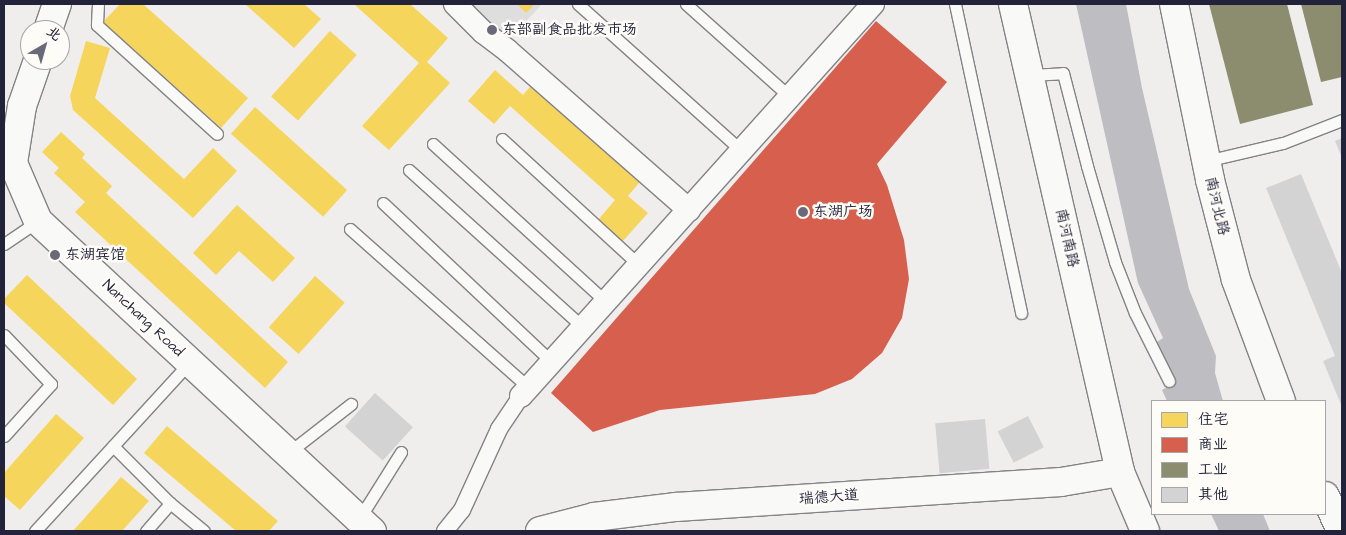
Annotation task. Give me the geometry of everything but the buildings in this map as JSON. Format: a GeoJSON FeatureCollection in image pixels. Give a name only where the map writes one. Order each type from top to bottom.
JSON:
{"type":"FeatureCollection","features":[{"type":"Feature","properties":{"kind":"street"},"geometry":{"type":"LineString","coordinates":[[51,20],[57,4]]}},
{"type":"Feature","properties":{"kind":"street"},"geometry":{"type":"LineString","coordinates":[[455,4],[483,32],[508,51],[689,210]]}},
{"type":"Feature","properties":{"kind":"street"},"geometry":{"type":"LineString","coordinates":[[445,531],[462,510],[499,429],[525,392],[873,4]]}},
{"type":"Feature","properties":{"kind":"street","name":"南河南路"},"geometry":{"type":"LineString","coordinates":[[1013,4],[1120,472],[1145,531]]}},
{"type":"Feature","properties":{"kind":"street","name":"南河北路"},"geometry":{"type":"LineString","coordinates":[[1174,4],[1206,161],[1236,280],[1281,400]]}},
{"type":"Feature","properties":{"kind":"street","name":"Nanchang Road"},"geometry":{"type":"LineString","coordinates":[[35,70],[22,106],[13,163],[38,221],[365,525]]}},
{"type":"Feature","properties":{"kind":"street","name":"瑞德大道"},"geometry":{"type":"LineString","coordinates":[[540,531],[594,517],[676,507],[1061,482],[1120,472]]}},
{"type":"Feature","properties":{"kind":"street"},"geometry":{"type":"LineString","coordinates":[[1326,498],[1341,531]]}},
{"type":"Feature","properties":{"kind":"lane"},"geometry":{"type":"LineString","coordinates":[[98,4],[96,25],[217,134]]}},
{"type":"Feature","properties":{"kind":"lane"},"geometry":{"type":"LineString","coordinates":[[578,4],[741,150]]}},
{"type":"Feature","properties":{"kind":"lane"},"geometry":{"type":"LineString","coordinates":[[686,4],[790,97]]}},
{"type":"Feature","properties":{"kind":"lane"},"geometry":{"type":"LineString","coordinates":[[955,4],[1021,313]]}},
{"type":"Feature","properties":{"kind":"lane"},"geometry":{"type":"LineString","coordinates":[[1030,75],[1063,73],[1087,166],[1115,262],[1135,313],[1170,381]]}},
{"type":"Feature","properties":{"kind":"lane"},"geometry":{"type":"LineString","coordinates":[[1206,161],[1283,142],[1342,120]]}},
{"type":"Feature","properties":{"kind":"lane"},"geometry":{"type":"LineString","coordinates":[[502,138],[639,265]]}},
{"type":"Feature","properties":{"kind":"lane"},"geometry":{"type":"LineString","coordinates":[[433,144],[606,302]]}},
{"type":"Feature","properties":{"kind":"lane"},"geometry":{"type":"LineString","coordinates":[[409,170],[583,327]]}},
{"type":"Feature","properties":{"kind":"lane"},"geometry":{"type":"LineString","coordinates":[[383,203],[552,362]]}},
{"type":"Feature","properties":{"kind":"lane"},"geometry":{"type":"LineString","coordinates":[[4,244],[38,221]]}},
{"type":"Feature","properties":{"kind":"lane"},"geometry":{"type":"LineString","coordinates":[[350,229],[525,392]]}},
{"type":"Feature","properties":{"kind":"lane"},"geometry":{"type":"LineString","coordinates":[[4,436],[51,384],[5,339]]}},
{"type":"Feature","properties":{"kind":"lane"},"geometry":{"type":"LineString","coordinates":[[35,531],[190,362]]}},
{"type":"Feature","properties":{"kind":"lane"},"geometry":{"type":"LineString","coordinates":[[288,453],[351,404]]}},
{"type":"Feature","properties":{"kind":"lane"},"geometry":{"type":"LineString","coordinates":[[113,446],[170,503],[204,531]]}},
{"type":"Feature","properties":{"kind":"lane"},"geometry":{"type":"LineString","coordinates":[[365,525],[401,452]]}},
{"type":"Feature","properties":{"kind":"lane"},"geometry":{"type":"LineString","coordinates":[[146,531],[170,503]]}},
{"type":"Feature","properties":{"kind":"shaded area","name":"东部副食品批发市场"},"geometry":{"type":"Polygon","coordinates":[[[440,4],[542,4],[494,56],[440,4]]]}},
{"type":"Feature","properties":{"kind":"shaded area"},"geometry":{"type":"Polygon","coordinates":[[[1076,4],[1126,4],[1142,88],[1189,289],[1216,356],[1215,373],[1223,400],[1167,400],[1162,390],[1174,383],[1157,342],[1163,338],[1138,283],[1076,4]]]}},
{"type":"Feature","properties":{"kind":"shaded area"},"geometry":{"type":"Polygon","coordinates":[[[1211,515],[1263,515],[1270,531],[1219,531],[1211,515]]]}},
{"type":"Feature","properties":{"kind":"place","name":"东部副食品批发市场"},"geometry":{"type":"Point","coordinates":[492,30]}},
{"type":"Feature","properties":{"kind":"place","name":"东湖广场"},"geometry":{"type":"Point","coordinates":[803,212]}},
{"type":"Feature","properties":{"kind":"place","name":"东湖宾馆"},"geometry":{"type":"Point","coordinates":[55,255]}}]}
